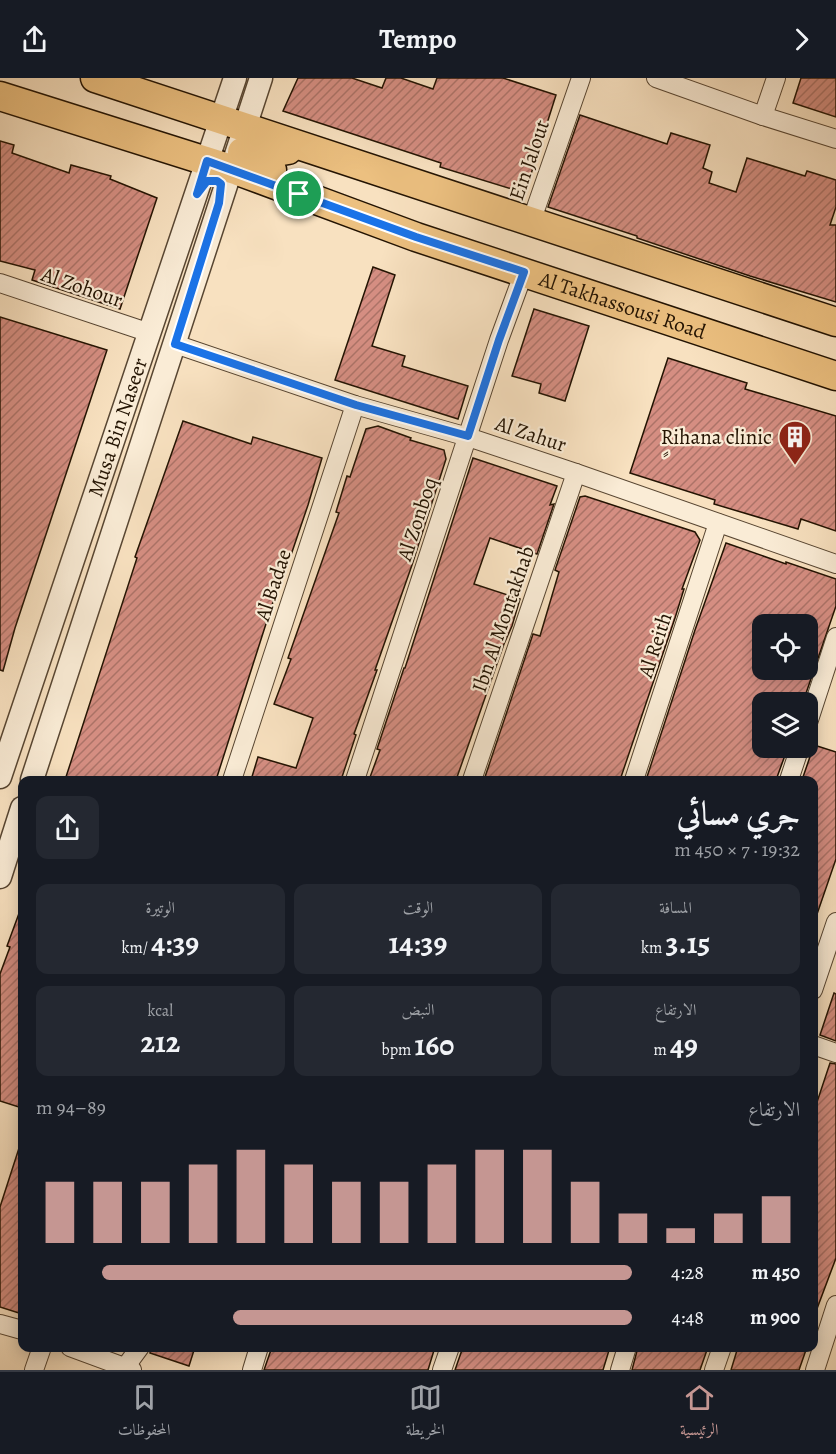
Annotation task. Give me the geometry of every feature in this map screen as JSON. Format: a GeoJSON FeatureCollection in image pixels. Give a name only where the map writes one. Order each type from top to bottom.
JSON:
{"type":"FeatureCollection","features":[{"type":"Feature","properties":{"kind":"main road"},"geometry":{"type":"LineString","coordinates":[[95,78],[836,322]]}},
{"type":"Feature","properties":{"kind":"main road","name":"Al Takhassousi Road"},"geometry":{"type":"LineString","coordinates":[[0,96],[219,165],[416,237],[836,376]]}},
{"type":"Feature","properties":{"kind":"main road"},"geometry":{"type":"LineString","coordinates":[[148,142],[207,141],[211,136],[212,131],[160,100]]}},
{"type":"Feature","properties":{"kind":"main road"},"geometry":{"type":"LineString","coordinates":[[299,194],[271,169],[246,159],[241,154],[246,149],[270,153],[308,148]]}},
{"type":"Feature","properties":{"kind":"street","name":"Ein Jalout"},"geometry":{"type":"LineString","coordinates":[[531,222],[581,78]]}},
{"type":"Feature","properties":{"kind":"street"},"geometry":{"type":"LineString","coordinates":[[656,78],[836,139]]}},
{"type":"Feature","properties":{"kind":"street"},"geometry":{"type":"LineString","coordinates":[[764,116],[776,78]]}},
{"type":"Feature","properties":{"kind":"street"},"geometry":{"type":"LineString","coordinates":[[234,83],[230,107],[236,111],[244,111],[248,108],[259,84]]}},
{"type":"Feature","properties":{"kind":"street"},"geometry":{"type":"LineString","coordinates":[[233,124],[234,83]]}},
{"type":"Feature","properties":{"kind":"street"},"geometry":{"type":"LineString","coordinates":[[219,203],[219,165],[233,124],[259,84]]}},
{"type":"Feature","properties":{"kind":"street","name":"Musa Bin Naseer"},"geometry":{"type":"LineString","coordinates":[[0,777],[8,727],[150,333],[197,194],[219,165]]}},
{"type":"Feature","properties":{"kind":"street"},"geometry":{"type":"LineString","coordinates":[[33,776],[175,344],[219,203],[221,184],[217,181],[207,181],[197,194]]}},
{"type":"Feature","properties":{"kind":"street","name":"Al Zonboq"},"geometry":{"type":"LineString","coordinates":[[356,776],[499,340],[524,272]]}},
{"type":"Feature","properties":{"kind":"street","name":"Al Zohour"},"geometry":{"type":"LineString","coordinates":[[0,283],[150,333]]}},
{"type":"Feature","properties":{"kind":"street","name":"Al Zahur"},"geometry":{"type":"LineString","coordinates":[[175,344],[356,405],[468,436],[836,564]]}},
{"type":"Feature","properties":{"kind":"street","name":"Al Badae"},"geometry":{"type":"LineString","coordinates":[[233,776],[356,405]]}},
{"type":"Feature","properties":{"kind":"street","name":"Ibn Al Montakhab"},"geometry":{"type":"LineString","coordinates":[[473,776],[576,472]]}},
{"type":"Feature","properties":{"kind":"street","name":"Al Reith"},"geometry":{"type":"LineString","coordinates":[[635,776],[718,523]]}},
{"type":"Feature","properties":{"kind":"street"},"geometry":{"type":"LineString","coordinates":[[818,692],[836,637]]}},
{"type":"Feature","properties":{"kind":"street"},"geometry":{"type":"LineString","coordinates":[[790,776],[796,758]]}},
{"type":"Feature","properties":{"kind":"street"},"geometry":{"type":"LineString","coordinates":[[0,877],[18,838]]}},
{"type":"Feature","properties":{"kind":"street"},"geometry":{"type":"LineString","coordinates":[[818,975],[836,922]]}},
{"type":"Feature","properties":{"kind":"street"},"geometry":{"type":"LineString","coordinates":[[818,1052],[836,1053]]}},
{"type":"Feature","properties":{"kind":"street"},"geometry":{"type":"LineString","coordinates":[[815,1370],[836,1305]]}},
{"type":"Feature","properties":{"kind":"street"},"geometry":{"type":"LineString","coordinates":[[0,1324],[18,1329]]}},
{"type":"Feature","properties":{"kind":"street"},"geometry":{"type":"LineString","coordinates":[[34,1370],[40,1352]]}},
{"type":"Feature","properties":{"kind":"street"},"geometry":{"type":"LineString","coordinates":[[83,1352],[126,1369],[137,1352]]}},
{"type":"Feature","properties":{"kind":"street"},"geometry":{"type":"LineString","coordinates":[[252,1370],[257,1352]]}},
{"type":"Feature","properties":{"kind":"street"},"geometry":{"type":"LineString","coordinates":[[442,1370],[448,1352]]}},
{"type":"Feature","properties":{"kind":"street"},"geometry":{"type":"LineString","coordinates":[[620,1370],[625,1352]]}},
{"type":"Feature","properties":{"kind":"street"},"geometry":{"type":"LineString","coordinates":[[714,1370],[720,1352]]}},
{"type":"Feature","properties":{"kind":"building"},"geometry":{"type":"Polygon","coordinates":[[[298,78],[352,78],[382,88],[386,78],[401,78],[433,89],[437,78],[503,78],[556,95],[525,193],[440,167],[441,163],[283,111],[298,78]]]}},
{"type":"Feature","properties":{"kind":"building"},"geometry":{"type":"Polygon","coordinates":[[[801,78],[836,78],[836,117],[793,103],[801,78]]]}},
{"type":"Feature","properties":{"kind":"building"},"geometry":{"type":"Polygon","coordinates":[[[580,115],[667,144],[671,133],[710,145],[703,168],[712,172],[709,183],[736,192],[747,158],[805,176],[807,171],[836,180],[836,207],[830,225],[836,225],[836,302],[750,276],[548,207],[580,115]]]}},
{"type":"Feature","properties":{"kind":"building"},"geometry":{"type":"Polygon","coordinates":[[[0,141],[14,145],[12,153],[69,173],[71,165],[111,176],[110,179],[157,198],[120,309],[32,280],[35,270],[0,261],[0,141]]]}},
{"type":"Feature","properties":{"kind":"building"},"geometry":{"type":"Polygon","coordinates":[[[373,267],[395,275],[372,346],[405,356],[402,366],[468,386],[458,419],[335,380],[373,267]]]}},
{"type":"Feature","properties":{"kind":"building"},"geometry":{"type":"Polygon","coordinates":[[[534,309],[589,326],[565,401],[539,393],[541,384],[512,376],[534,309]]]}},
{"type":"Feature","properties":{"kind":"building"},"geometry":{"type":"Polygon","coordinates":[[[0,317],[107,350],[15,628],[3,671],[0,670],[0,317]]]}},
{"type":"Feature","properties":{"kind":"building"},"geometry":{"type":"Polygon","coordinates":[[[668,358],[747,383],[745,389],[836,416],[836,531],[801,519],[798,529],[714,504],[715,500],[630,473],[668,358]]]}},
{"type":"Feature","properties":{"kind":"building"},"geometry":{"type":"Polygon","coordinates":[[[183,421],[251,444],[253,437],[322,458],[291,555],[288,555],[217,776],[66,776],[137,558],[135,557],[183,421]]]}},
{"type":"Feature","properties":{"kind":"building"},"geometry":{"type":"Polygon","coordinates":[[[378,426],[411,438],[410,440],[444,450],[446,459],[412,565],[375,670],[377,670],[354,734],[356,735],[342,776],[252,776],[258,757],[296,768],[313,718],[274,704],[339,513],[336,512],[347,476],[350,477],[366,429],[378,426]]]}},
{"type":"Feature","properties":{"kind":"building"},"geometry":{"type":"Polygon","coordinates":[[[473,458],[557,486],[550,505],[554,504],[537,554],[490,538],[474,584],[520,599],[457,776],[370,776],[380,750],[377,749],[473,458]]]}},
{"type":"Feature","properties":{"kind":"building"},"geometry":{"type":"Polygon","coordinates":[[[585,496],[695,532],[700,540],[682,589],[684,589],[675,618],[621,776],[485,776],[533,634],[540,636],[559,572],[555,570],[580,497],[585,496]]]}},
{"type":"Feature","properties":{"kind":"building"},"geometry":{"type":"Polygon","coordinates":[[[726,543],[836,579],[836,606],[818,658],[818,614],[752,614],[752,680],[811,680],[806,692],[752,692],[752,758],[784,758],[777,776],[647,776],[726,543]]]}},
{"type":"Feature","properties":{"kind":"building"},"geometry":{"type":"Polygon","coordinates":[[[818,746],[836,752],[836,859],[818,911],[818,776],[803,776],[810,758],[818,758],[818,746]]]}},
{"type":"Feature","properties":{"kind":"building"},"geometry":{"type":"Polygon","coordinates":[[[18,916],[18,1107],[0,1101],[0,974],[10,947],[7,946],[18,916]]]}},
{"type":"Feature","properties":{"kind":"building"},"geometry":{"type":"Polygon","coordinates":[[[834,993],[836,994],[836,1041],[820,1035],[834,993]]]}},
{"type":"Feature","properties":{"kind":"building"},"geometry":{"type":"Polygon","coordinates":[[[830,1063],[836,1064],[836,1258],[818,1306],[818,1099],[830,1063]]]}},
{"type":"Feature","properties":{"kind":"building"},"geometry":{"type":"Polygon","coordinates":[[[18,1151],[18,1313],[0,1307],[0,1207],[18,1151]]]}},
{"type":"Feature","properties":{"kind":"building"},"geometry":{"type":"Polygon","coordinates":[[[150,1352],[193,1352],[189,1366],[150,1352]]]}},
{"type":"Feature","properties":{"kind":"building"},"geometry":{"type":"Polygon","coordinates":[[[270,1352],[433,1352],[428,1370],[264,1370],[270,1352]]]}},
{"type":"Feature","properties":{"kind":"building"},"geometry":{"type":"Polygon","coordinates":[[[461,1352],[608,1352],[603,1370],[455,1370],[461,1352]]]}},
{"type":"Feature","properties":{"kind":"building"},"geometry":{"type":"Polygon","coordinates":[[[637,1352],[706,1352],[700,1370],[632,1370],[637,1352]]]}},
{"type":"Feature","properties":{"kind":"building"},"geometry":{"type":"Polygon","coordinates":[[[736,1352],[805,1352],[799,1370],[731,1370],[736,1352]]]}},
{"type":"Feature","properties":{"kind":"place","name":"ٍRihana clinic"},"geometry":{"type":"Point","coordinates":[795,466]}},
{"type":"Feature","properties":{"kind":"route"},"geometry":{"type":"LineString","coordinates":[[207,161],[299,194],[416,237],[524,272],[468,436],[356,405],[175,344],[219,203],[221,184],[217,181],[207,181],[197,194],[207,161]]}}]}
